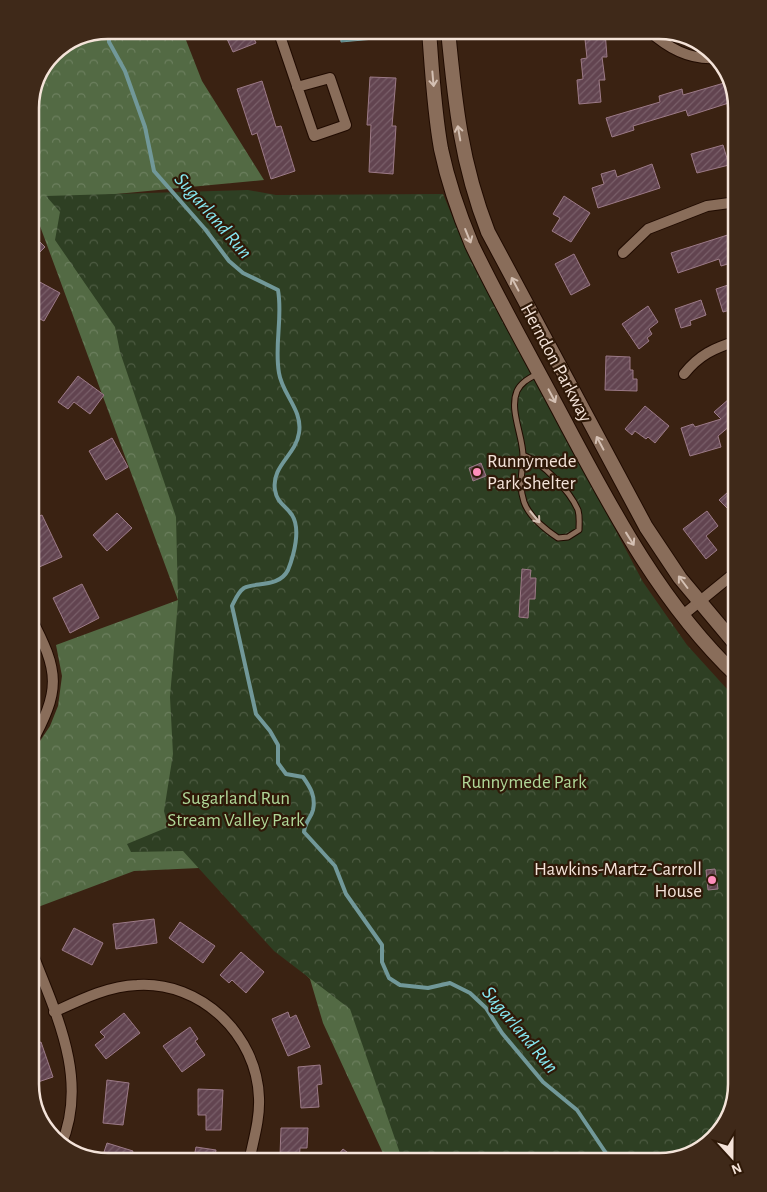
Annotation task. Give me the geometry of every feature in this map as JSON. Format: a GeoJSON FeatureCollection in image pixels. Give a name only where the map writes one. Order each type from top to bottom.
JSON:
{"type":"FeatureCollection","features":[{"type":"Feature","properties":{"kind":"main road","name":"Herndon Parkway"},"geometry":{"type":"LineString","coordinates":[[430,39],[438,127],[445,166],[456,204],[481,264],[623,527],[653,575],[683,615],[728,666]]}},
{"type":"Feature","properties":{"kind":"main road","name":"Herndon Parkway"},"geometry":{"type":"LineString","coordinates":[[449,39],[460,140],[474,194],[488,232],[635,509],[669,563],[728,636]]}},
{"type":"Feature","properties":{"kind":"street"},"geometry":{"type":"LineString","coordinates":[[281,39],[297,88],[314,136],[346,125],[330,78],[297,88]]}},
{"type":"Feature","properties":{"kind":"street"},"geometry":{"type":"LineString","coordinates":[[658,39],[683,54],[695,58],[707,58]]}},
{"type":"Feature","properties":{"kind":"street"},"geometry":{"type":"LineString","coordinates":[[622,253],[648,229],[707,206],[728,203]]}},
{"type":"Feature","properties":{"kind":"street"},"geometry":{"type":"LineString","coordinates":[[684,374],[702,355],[714,348],[728,344]]}},
{"type":"Feature","properties":{"kind":"street"},"geometry":{"type":"LineString","coordinates":[[683,615],[728,578]]}},
{"type":"Feature","properties":{"kind":"street"},"geometry":{"type":"LineString","coordinates":[[39,633],[47,648],[54,677],[49,708],[39,728]]}},
{"type":"Feature","properties":{"kind":"street"},"geometry":{"type":"LineString","coordinates":[[39,971],[70,1059],[73,1081],[70,1116],[63,1137]]}},
{"type":"Feature","properties":{"kind":"street"},"geometry":{"type":"LineString","coordinates":[[54,1012],[108,990],[138,984],[174,989],[208,1005],[222,1016],[245,1046],[257,1080],[258,1117],[251,1153]]}},
{"type":"Feature","properties":{"kind":"lane"},"geometry":{"type":"LineString","coordinates":[[523,455],[536,460],[551,474],[577,509],[578,530],[568,537],[558,538],[547,530],[524,503],[520,479],[523,455],[515,404],[517,390],[526,379],[539,373]]}},
{"type":"Feature","properties":{"kind":"green space","name":"Sugarland Run Stream Valley Park"},"geometry":{"type":"Polygon","coordinates":[[[99,39],[186,39],[202,81],[264,180],[95,196],[427,1153],[383,1153],[323,1023],[310,979],[199,868],[134,871],[39,907],[39,742],[50,726],[58,706],[62,676],[56,645],[178,600],[39,223],[39,103],[41,90],[46,77],[62,56],[86,42],[99,39]]]}},
{"type":"Feature","properties":{"kind":"green space","name":"Runnymede Park"},"geometry":{"type":"Polygon","coordinates":[[[248,190],[276,195],[443,194],[463,242],[643,582],[687,645],[728,690],[728,1093],[717,1123],[698,1142],[681,1150],[659,1153],[400,1153],[350,1009],[274,951],[183,851],[131,852],[127,844],[168,827],[164,811],[173,754],[170,697],[178,601],[176,517],[120,352],[115,327],[55,240],[60,212],[46,196],[248,190]]]}},
{"type":"Feature","properties":{"kind":"water"},"geometry":{"type":"Polygon","coordinates":[[[341,39],[374,39],[341,42],[341,39]]]}},
{"type":"Feature","properties":{"kind":"building"},"geometry":{"type":"Polygon","coordinates":[[[227,39],[254,39],[256,43],[233,52],[227,39]]]}},
{"type":"Feature","properties":{"kind":"building"},"geometry":{"type":"Polygon","coordinates":[[[585,39],[606,39],[607,57],[602,57],[605,80],[599,80],[601,102],[579,104],[577,80],[583,79],[581,59],[587,58],[585,39]]]}},
{"type":"Feature","properties":{"kind":"building"},"geometry":{"type":"Polygon","coordinates":[[[370,77],[396,78],[392,126],[396,126],[393,174],[369,172],[371,125],[367,125],[370,77]]]}},
{"type":"Feature","properties":{"kind":"building"},"geometry":{"type":"Polygon","coordinates":[[[262,81],[276,127],[281,126],[295,171],[271,179],[257,133],[252,135],[237,89],[262,81]]]}},
{"type":"Feature","properties":{"kind":"building"},"geometry":{"type":"Polygon","coordinates":[[[724,83],[728,103],[688,116],[686,110],[633,126],[634,130],[612,137],[606,118],[660,102],[659,96],[682,89],[683,95],[724,83]]]}},
{"type":"Feature","properties":{"kind":"building"},"geometry":{"type":"Polygon","coordinates":[[[723,145],[728,165],[697,173],[691,154],[723,145]]]}},
{"type":"Feature","properties":{"kind":"building"},"geometry":{"type":"Polygon","coordinates":[[[652,164],[660,188],[598,208],[592,188],[604,184],[601,174],[615,170],[617,177],[652,164]]]}},
{"type":"Feature","properties":{"kind":"building"},"geometry":{"type":"Polygon","coordinates":[[[564,196],[590,213],[571,242],[552,231],[560,218],[553,214],[564,196]]]}},
{"type":"Feature","properties":{"kind":"building"},"geometry":{"type":"Polygon","coordinates":[[[728,235],[728,264],[721,266],[719,259],[678,273],[671,253],[728,235]]]}},
{"type":"Feature","properties":{"kind":"building"},"geometry":{"type":"Polygon","coordinates":[[[39,241],[45,247],[39,253],[39,241]]]}},
{"type":"Feature","properties":{"kind":"building"},"geometry":{"type":"Polygon","coordinates":[[[574,254],[590,285],[571,295],[555,264],[574,254]]]}},
{"type":"Feature","properties":{"kind":"building"},"geometry":{"type":"Polygon","coordinates":[[[39,282],[60,293],[44,321],[39,318],[39,282]]]}},
{"type":"Feature","properties":{"kind":"building"},"geometry":{"type":"Polygon","coordinates":[[[728,285],[728,311],[723,312],[716,289],[728,285]]]}},
{"type":"Feature","properties":{"kind":"building"},"geometry":{"type":"Polygon","coordinates":[[[701,300],[706,315],[690,321],[691,325],[681,328],[675,309],[701,300]]]}},
{"type":"Feature","properties":{"kind":"building"},"geometry":{"type":"Polygon","coordinates":[[[648,306],[658,322],[649,329],[652,334],[647,338],[649,341],[639,349],[622,324],[648,306]]]}},
{"type":"Feature","properties":{"kind":"building"},"geometry":{"type":"Polygon","coordinates":[[[606,356],[630,357],[630,370],[633,370],[633,379],[637,379],[637,391],[605,390],[606,356]]]}},
{"type":"Feature","properties":{"kind":"building"},"geometry":{"type":"Polygon","coordinates":[[[78,376],[104,395],[90,414],[74,402],[68,409],[58,402],[78,376]]]}},
{"type":"Feature","properties":{"kind":"building"},"geometry":{"type":"Polygon","coordinates":[[[728,400],[728,428],[718,436],[721,447],[690,456],[681,428],[693,424],[695,427],[721,419],[714,412],[728,400]]]}},
{"type":"Feature","properties":{"kind":"building"},"geometry":{"type":"Polygon","coordinates":[[[645,406],[669,426],[655,443],[648,437],[646,439],[635,431],[632,435],[625,429],[645,406]]]}},
{"type":"Feature","properties":{"kind":"building"},"geometry":{"type":"Polygon","coordinates":[[[112,438],[128,467],[106,480],[89,451],[112,438]]]}},
{"type":"Feature","properties":{"kind":"building","name":"Runnymede Park Shelter"},"geometry":{"type":"Polygon","coordinates":[[[481,463],[486,476],[473,481],[469,468],[481,463]]]}},
{"type":"Feature","properties":{"kind":"building"},"geometry":{"type":"Polygon","coordinates":[[[728,492],[728,509],[719,500],[728,492]]]}},
{"type":"Feature","properties":{"kind":"building"},"geometry":{"type":"Polygon","coordinates":[[[707,511],[718,526],[706,536],[717,550],[706,559],[683,529],[707,511]]]}},
{"type":"Feature","properties":{"kind":"building"},"geometry":{"type":"Polygon","coordinates":[[[117,513],[132,528],[107,551],[93,535],[117,513]]]}},
{"type":"Feature","properties":{"kind":"building"},"geometry":{"type":"Polygon","coordinates":[[[42,515],[62,557],[39,567],[39,516],[42,515]]]}},
{"type":"Feature","properties":{"kind":"building"},"geometry":{"type":"Polygon","coordinates":[[[522,569],[531,570],[530,578],[536,578],[535,599],[529,599],[528,618],[519,617],[522,569]]]}},
{"type":"Feature","properties":{"kind":"building"},"geometry":{"type":"Polygon","coordinates":[[[82,584],[99,618],[70,633],[53,598],[82,584]]]}},
{"type":"Feature","properties":{"kind":"building","name":"Hawkins-Martz-Carroll House"},"geometry":{"type":"Polygon","coordinates":[[[715,869],[718,889],[708,890],[706,870],[715,869]]]}},
{"type":"Feature","properties":{"kind":"building"},"geometry":{"type":"Polygon","coordinates":[[[154,919],[157,943],[116,949],[113,924],[154,919]]]}},
{"type":"Feature","properties":{"kind":"building"},"geometry":{"type":"Polygon","coordinates":[[[180,922],[215,946],[203,963],[169,938],[180,922]]]}},
{"type":"Feature","properties":{"kind":"building"},"geometry":{"type":"Polygon","coordinates":[[[74,928],[103,943],[92,965],[62,950],[74,928]]]}},
{"type":"Feature","properties":{"kind":"building"},"geometry":{"type":"Polygon","coordinates":[[[241,952],[264,972],[246,993],[232,980],[229,983],[220,975],[241,952]]]}},
{"type":"Feature","properties":{"kind":"building"},"geometry":{"type":"Polygon","coordinates":[[[288,1012],[290,1018],[296,1015],[310,1047],[288,1056],[272,1019],[288,1012]]]}},
{"type":"Feature","properties":{"kind":"building"},"geometry":{"type":"Polygon","coordinates":[[[124,1013],[140,1033],[106,1059],[95,1045],[105,1037],[100,1032],[124,1013]]]}},
{"type":"Feature","properties":{"kind":"building"},"geometry":{"type":"Polygon","coordinates":[[[190,1027],[198,1039],[195,1041],[205,1055],[182,1072],[163,1046],[190,1027]]]}},
{"type":"Feature","properties":{"kind":"building"},"geometry":{"type":"Polygon","coordinates":[[[41,1042],[53,1077],[39,1082],[39,1043],[41,1042]]]}},
{"type":"Feature","properties":{"kind":"building"},"geometry":{"type":"Polygon","coordinates":[[[320,1065],[322,1084],[317,1085],[319,1107],[301,1108],[298,1067],[320,1065]]]}},
{"type":"Feature","properties":{"kind":"building"},"geometry":{"type":"Polygon","coordinates":[[[107,1080],[129,1083],[123,1125],[103,1123],[107,1080]]]}},
{"type":"Feature","properties":{"kind":"building"},"geometry":{"type":"Polygon","coordinates":[[[198,1089],[223,1090],[221,1130],[206,1130],[206,1115],[198,1115],[198,1089]]]}},
{"type":"Feature","properties":{"kind":"building"},"geometry":{"type":"Polygon","coordinates":[[[281,1128],[308,1128],[307,1148],[300,1148],[300,1153],[280,1153],[281,1128]]]}},
{"type":"Feature","properties":{"kind":"building"},"geometry":{"type":"Polygon","coordinates":[[[107,1143],[133,1151],[132,1153],[104,1153],[107,1143]]]}},
{"type":"Feature","properties":{"kind":"building"},"geometry":{"type":"Polygon","coordinates":[[[196,1147],[216,1150],[216,1153],[195,1153],[196,1147]]]}},
{"type":"Feature","properties":{"kind":"building"},"geometry":{"type":"Polygon","coordinates":[[[343,1149],[348,1153],[340,1153],[343,1149]]]}},
{"type":"Feature","properties":{"kind":"waterway","name":"Sugarland Run"},"geometry":{"type":"LineString","coordinates":[[109,39],[125,71],[145,127],[154,171],[205,229],[229,261],[243,273],[278,290],[280,311],[277,352],[279,373],[298,417],[299,433],[297,441],[277,474],[275,490],[279,501],[295,521],[296,542],[288,570],[284,576],[267,584],[244,588],[238,594],[232,606],[256,714],[270,731],[278,745],[278,763],[286,774],[303,777],[312,792],[314,800],[313,810],[304,832],[335,866],[346,894],[382,945],[382,962],[389,978],[400,985],[428,988],[450,983],[470,993],[486,1008],[502,1033],[543,1082],[577,1110],[606,1153]]}},
{"type":"Feature","properties":{"kind":"place","name":"Runnymede Park Shelter"},"geometry":{"type":"Point","coordinates":[477,472]}},
{"type":"Feature","properties":{"kind":"place","name":"Hawkins-Martz-Carroll House"},"geometry":{"type":"Point","coordinates":[712,880]}}]}
